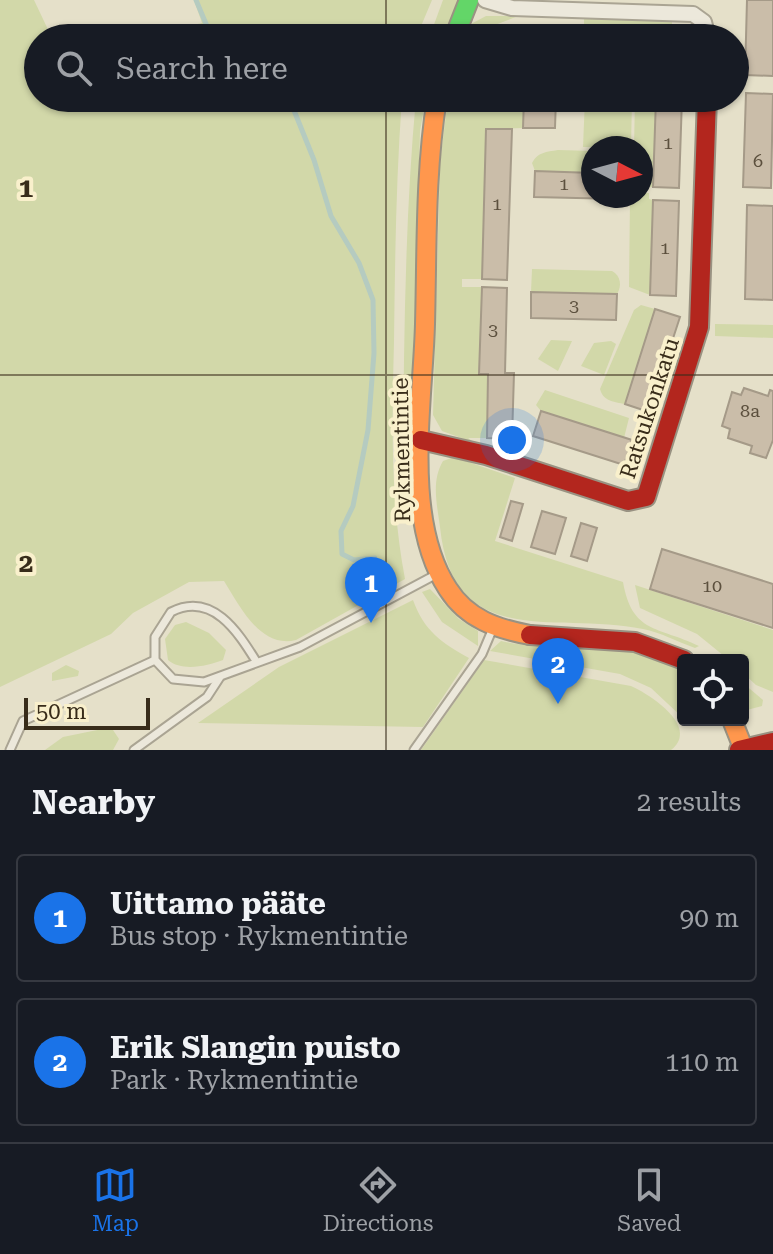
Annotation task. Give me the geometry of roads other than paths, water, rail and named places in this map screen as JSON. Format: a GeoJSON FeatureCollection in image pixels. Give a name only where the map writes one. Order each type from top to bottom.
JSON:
{"type":"FeatureCollection","features":[{"type":"Feature","properties":{"kind":"street"},"geometry":{"type":"LineString","coordinates":[[460,24],[469,0]]}},
{"type":"Feature","properties":{"kind":"street"},"geometry":{"type":"LineString","coordinates":[[485,0],[512,8],[595,5],[693,14],[704,24]]}},
{"type":"Feature","properties":{"kind":"street","name":"Rykmentintie"},"geometry":{"type":"LineString","coordinates":[[435,112],[430,155],[421,440],[425,522],[439,573],[465,610],[494,626],[531,634],[627,639],[659,647],[677,656]]}},
{"type":"Feature","properties":{"kind":"street","name":"Ratsukonkatu"},"geometry":{"type":"LineString","coordinates":[[421,440],[486,455],[628,501],[646,497],[699,327],[707,112]]}},
{"type":"Feature","properties":{"kind":"street"},"geometry":{"type":"LineString","coordinates":[[734,726],[742,749],[773,742]]}},
{"type":"Feature","properties":{"kind":"lane"},"geometry":{"type":"LineString","coordinates":[[256,661],[236,631],[221,616],[193,606],[178,608],[161,622],[155,637],[155,660],[173,679],[204,682],[300,647],[439,573]]}},
{"type":"Feature","properties":{"kind":"lane"},"geometry":{"type":"LineString","coordinates":[[414,750],[482,654],[494,626]]}},
{"type":"Feature","properties":{"kind":"lane"},"geometry":{"type":"LineString","coordinates":[[10,750],[23,721],[155,660]]}},
{"type":"Feature","properties":{"kind":"lane"},"geometry":{"type":"LineString","coordinates":[[134,750],[207,697],[220,677]]}},
{"type":"Feature","properties":{"kind":"waterway"},"geometry":{"type":"LineString","coordinates":[[196,0],[206,24]]}},
{"type":"Feature","properties":{"kind":"waterway"},"geometry":{"type":"LineString","coordinates":[[295,112],[314,160],[331,216],[359,263],[373,300],[374,353],[368,430],[353,506],[341,531],[342,554],[354,560],[375,558]]}},
{"type":"Feature","properties":{"kind":"place","name":"Uittamo pääte"},"geometry":{"type":"Point","coordinates":[371,623]}},
{"type":"Feature","properties":{"kind":"place","name":"Erik Slangin puisto"},"geometry":{"type":"Point","coordinates":[558,704]}}]}
